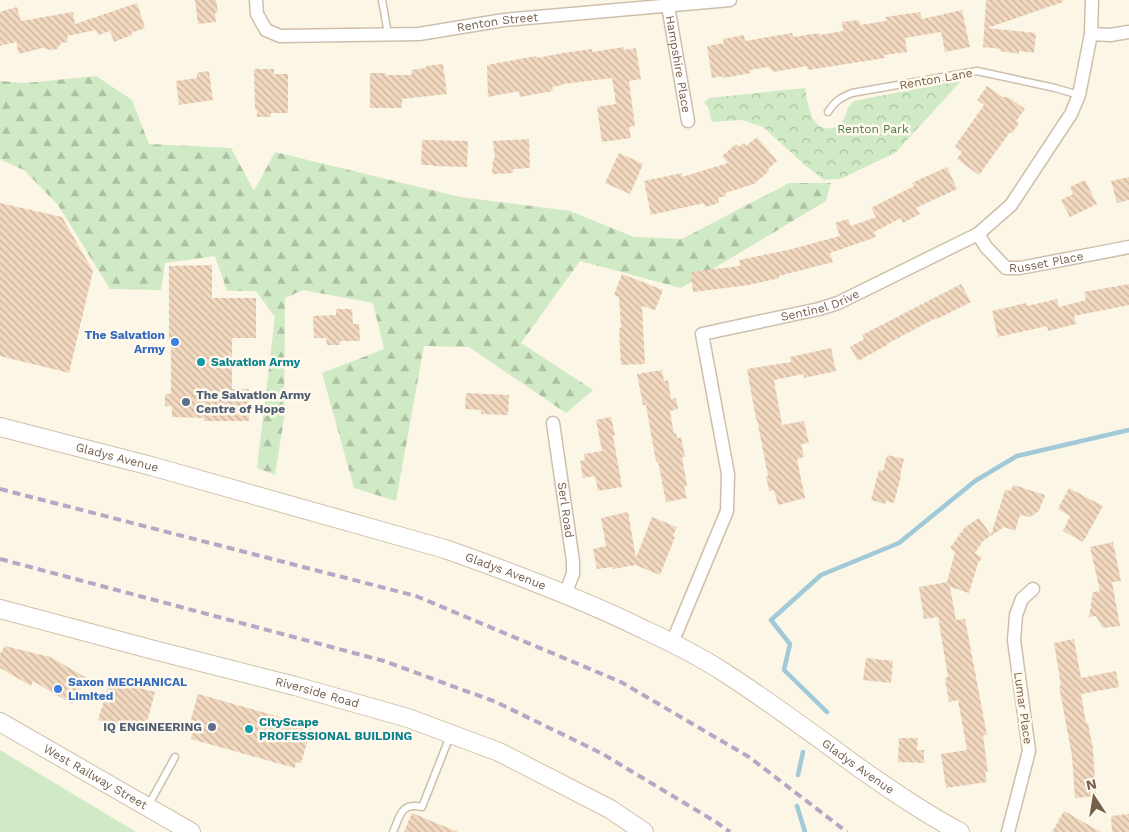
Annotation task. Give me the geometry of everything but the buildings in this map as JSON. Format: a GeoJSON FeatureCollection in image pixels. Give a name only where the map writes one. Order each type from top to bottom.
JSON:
{"type":"FeatureCollection","features":[{"type":"Feature","properties":{"kind":"street","name":"Renton Street"},"geometry":{"type":"LineString","coordinates":[[256,0],[257,14],[266,30],[280,36],[419,34],[504,20],[661,4],[730,0]]}},
{"type":"Feature","properties":{"kind":"street","name":"Sentinel Drive"},"geometry":{"type":"LineString","coordinates":[[672,643],[727,511],[728,474],[702,334],[819,309],[838,303],[978,234],[1011,205],[1071,114],[1079,95],[1091,34],[1092,0]]}},
{"type":"Feature","properties":{"kind":"street","name":"Hampshire Place"},"geometry":{"type":"LineString","coordinates":[[661,4],[688,121]]}},
{"type":"Feature","properties":{"kind":"street"},"geometry":{"type":"LineString","coordinates":[[1091,34],[1110,35],[1129,32]]}},
{"type":"Feature","properties":{"kind":"street","name":"Russet Place"},"geometry":{"type":"LineString","coordinates":[[978,234],[986,247],[1006,268],[1020,268],[1129,247]]}},
{"type":"Feature","properties":{"kind":"street","name":"Serl Road"},"geometry":{"type":"LineString","coordinates":[[553,423],[574,574],[565,594]]}},
{"type":"Feature","properties":{"kind":"street","name":"Gladys Avenue"},"geometry":{"type":"LineString","coordinates":[[0,427],[151,466],[445,549],[565,594],[623,619],[721,670],[890,790],[946,827],[960,832]]}},
{"type":"Feature","properties":{"kind":"street","name":"Lumar Place"},"geometry":{"type":"LineString","coordinates":[[1008,832],[1030,751],[1014,640],[1016,616],[1022,598],[1034,589]]}},
{"type":"Feature","properties":{"kind":"street","name":"Riverside Road"},"geometry":{"type":"LineString","coordinates":[[0,609],[295,686],[408,718],[499,752],[610,809],[644,832]]}},
{"type":"Feature","properties":{"kind":"street","name":"West Railway Street"},"geometry":{"type":"LineString","coordinates":[[0,722],[191,832]]}},
{"type":"Feature","properties":{"kind":"lane"},"geometry":{"type":"LineString","coordinates":[[382,0],[388,34]]}},
{"type":"Feature","properties":{"kind":"lane","name":"Renton Lane"},"geometry":{"type":"LineString","coordinates":[[828,112],[832,104],[841,97],[852,93],[977,71],[1079,95]]}},
{"type":"Feature","properties":{"kind":"lane"},"geometry":{"type":"LineString","coordinates":[[392,832],[401,813],[407,806],[422,806],[451,734]]}},
{"type":"Feature","properties":{"kind":"lane"},"geometry":{"type":"LineString","coordinates":[[147,807],[175,757]]}},
{"type":"Feature","properties":{"kind":"green space"},"geometry":{"type":"Polygon","coordinates":[[[96,76],[132,100],[149,144],[231,148],[254,191],[275,152],[460,197],[570,211],[634,237],[682,239],[789,183],[831,183],[826,201],[681,288],[580,261],[521,343],[593,390],[566,413],[469,347],[424,346],[396,501],[354,488],[322,373],[384,349],[373,303],[303,290],[285,298],[284,418],[275,475],[257,468],[275,317],[256,291],[227,291],[215,256],[165,263],[161,290],[110,289],[58,205],[24,170],[0,159],[0,81],[26,83],[96,76]]]}},
{"type":"Feature","properties":{"kind":"green space","name":"Renton Park"},"geometry":{"type":"Polygon","coordinates":[[[962,80],[895,153],[840,179],[824,180],[763,127],[742,120],[712,122],[708,107],[704,103],[709,98],[805,88],[812,117],[820,126],[834,128],[840,125],[854,101],[962,80]]]}},
{"type":"Feature","properties":{"kind":"green space"},"geometry":{"type":"Polygon","coordinates":[[[0,750],[136,832],[0,832],[0,750]]]}},
{"type":"Feature","properties":{"kind":"waterway"},"geometry":{"type":"LineString","coordinates":[[827,712],[784,670],[790,644],[771,620],[821,575],[899,543],[975,481],[1017,456],[1129,430]]}},
{"type":"Feature","properties":{"kind":"waterway"},"geometry":{"type":"LineString","coordinates":[[798,775],[803,752]]}},
{"type":"Feature","properties":{"kind":"waterway"},"geometry":{"type":"LineString","coordinates":[[797,806],[805,832]]}},
{"type":"Feature","properties":{"kind":"railway"},"geometry":{"type":"LineString","coordinates":[[0,489],[416,596],[621,682],[749,757],[847,832]]}},
{"type":"Feature","properties":{"kind":"railway"},"geometry":{"type":"LineString","coordinates":[[0,559],[384,661],[496,702],[601,753],[730,832]]}},
{"type":"Feature","properties":{"kind":"place","name":"The Salvation Army"},"geometry":{"type":"Point","coordinates":[175,342]}},
{"type":"Feature","properties":{"kind":"place","name":"Salvation Army"},"geometry":{"type":"Point","coordinates":[201,362]}},
{"type":"Feature","properties":{"kind":"place","name":"The Salvation Army Centre of Hope"},"geometry":{"type":"Point","coordinates":[186,402]}},
{"type":"Feature","properties":{"kind":"place","name":"Saxon MECHANICAL Limited"},"geometry":{"type":"Point","coordinates":[58,689]}},
{"type":"Feature","properties":{"kind":"place","name":"IQ ENGINEERING"},"geometry":{"type":"Point","coordinates":[212,727]}},
{"type":"Feature","properties":{"kind":"place","name":"CityScape PROFESSIONAL BUILDING"},"geometry":{"type":"Point","coordinates":[249,729]}}]}
